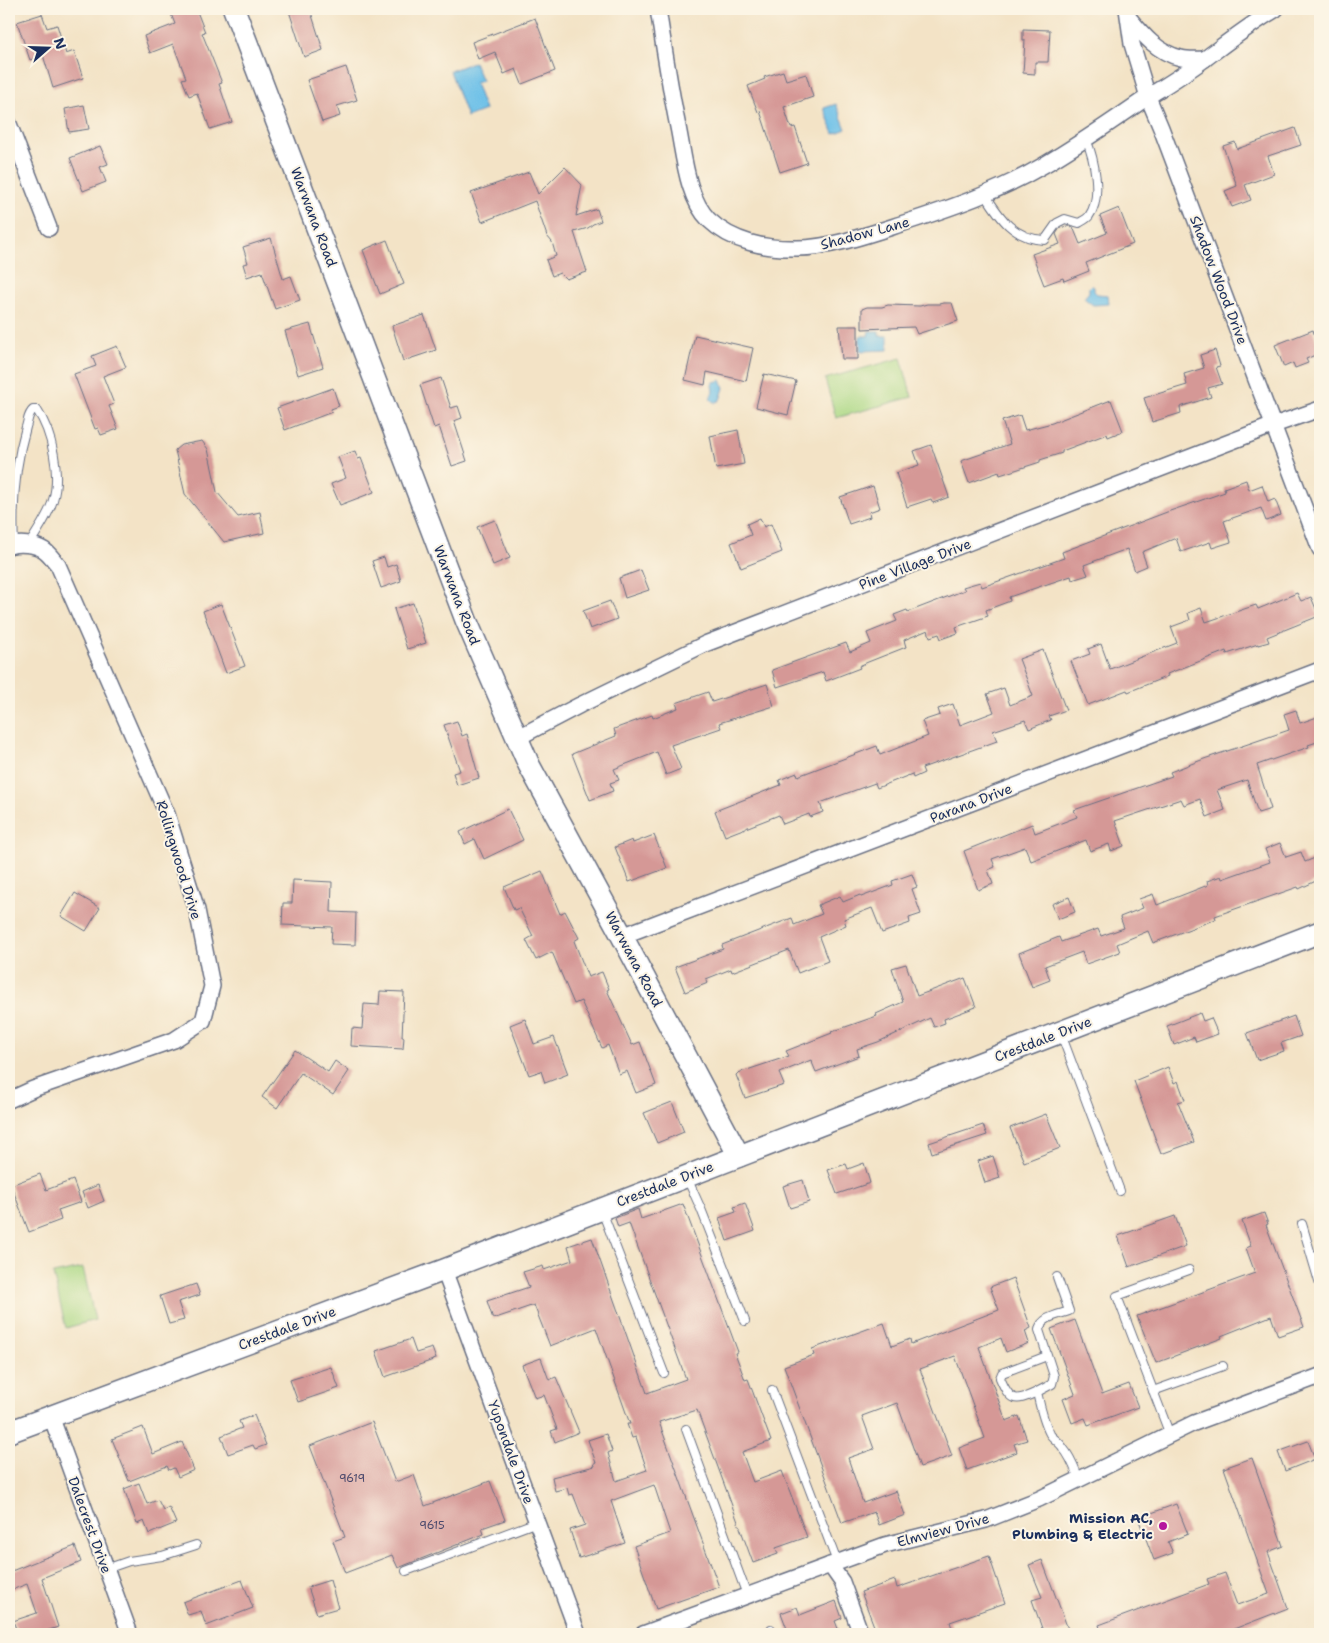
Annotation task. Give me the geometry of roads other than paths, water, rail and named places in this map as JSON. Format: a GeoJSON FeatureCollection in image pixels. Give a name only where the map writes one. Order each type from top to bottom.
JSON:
{"type":"FeatureCollection","features":[{"type":"Feature","properties":{"kind":"street","name":"Warwana Road"},"geometry":{"type":"LineString","coordinates":[[234,9],[466,620],[529,765],[738,1156]]}},
{"type":"Feature","properties":{"kind":"street","name":"Shadow Lane"},"geometry":{"type":"LineString","coordinates":[[658,9],[688,180],[697,201],[708,219],[728,235],[750,243],[775,248],[798,248],[842,242],[945,210],[985,194],[1045,165],[1086,139],[1205,59],[1248,26],[1276,9]]}},
{"type":"Feature","properties":{"kind":"street"},"geometry":{"type":"LineString","coordinates":[[1127,13],[1146,40],[1166,53],[1181,58],[1205,59]]}},
{"type":"Feature","properties":{"kind":"street","name":"Shadow Wood Drive"},"geometry":{"type":"LineString","coordinates":[[1127,13],[1132,44],[1148,97],[1320,549]]}},
{"type":"Feature","properties":{"kind":"street"},"geometry":{"type":"LineString","coordinates":[[9,124],[49,228]]}},
{"type":"Feature","properties":{"kind":"street","name":"Pine Village Drive"},"geometry":{"type":"LineString","coordinates":[[518,738],[580,705],[705,644],[1320,409]]}},
{"type":"Feature","properties":{"kind":"street","name":"Rollingwood Drive"},"geometry":{"type":"LineString","coordinates":[[9,1100],[33,1089],[174,1040],[203,1021],[212,986],[196,910],[167,814],[58,565],[44,550],[17,545]]}},
{"type":"Feature","properties":{"kind":"street","name":"Parana Drive"},"geometry":{"type":"LineString","coordinates":[[622,936],[1320,670]]}},
{"type":"Feature","properties":{"kind":"street","name":"Crestdale Drive"},"geometry":{"type":"LineString","coordinates":[[9,1432],[444,1270],[1320,932]]}},
{"type":"Feature","properties":{"kind":"street","name":"Yupondale Drive"},"geometry":{"type":"LineString","coordinates":[[444,1270],[578,1634]]}},
{"type":"Feature","properties":{"kind":"street","name":"Elmview Drive"},"geometry":{"type":"LineString","coordinates":[[643,1634],[885,1546],[986,1520],[1039,1499],[1194,1423],[1320,1376]]}},
{"type":"Feature","properties":{"kind":"street","name":"Dalecrest Drive"},"geometry":{"type":"LineString","coordinates":[[51,1416],[130,1634]]}},
{"type":"Feature","properties":{"kind":"street"},"geometry":{"type":"LineString","coordinates":[[834,1564],[861,1634]]}},
{"type":"Feature","properties":{"kind":"lane"},"geometry":{"type":"LineString","coordinates":[[985,194],[1009,228],[1022,235],[1045,240],[1057,223],[1065,219],[1079,224],[1089,216],[1095,200],[1096,180],[1094,163],[1086,139]]}},
{"type":"Feature","properties":{"kind":"lane"},"geometry":{"type":"LineString","coordinates":[[33,410],[37,410],[45,424],[56,466],[56,483],[53,501],[17,545],[14,499],[17,472],[22,440],[30,413],[33,410]]}},
{"type":"Feature","properties":{"kind":"lane"},"geometry":{"type":"LineString","coordinates":[[1060,1032],[1120,1192]]}},
{"type":"Feature","properties":{"kind":"lane"},"geometry":{"type":"LineString","coordinates":[[686,1176],[702,1209],[745,1320]]}},
{"type":"Feature","properties":{"kind":"lane"},"geometry":{"type":"LineString","coordinates":[[602,1209],[664,1373]]}},
{"type":"Feature","properties":{"kind":"lane"},"geometry":{"type":"LineString","coordinates":[[1302,1224],[1320,1285]]}},
{"type":"Feature","properties":{"kind":"lane"},"geometry":{"type":"LineString","coordinates":[[1170,1435],[1117,1296],[1189,1270]]}},
{"type":"Feature","properties":{"kind":"lane"},"geometry":{"type":"LineString","coordinates":[[1047,1356],[1002,1373],[1000,1378],[1007,1394],[1015,1398],[1024,1398],[1052,1384],[1054,1376],[1039,1330],[1040,1324],[1045,1320],[1069,1311],[1058,1277]]}},
{"type":"Feature","properties":{"kind":"lane"},"geometry":{"type":"LineString","coordinates":[[1153,1391],[1223,1366]]}},
{"type":"Feature","properties":{"kind":"lane"},"geometry":{"type":"LineString","coordinates":[[772,1390],[834,1564]]}},
{"type":"Feature","properties":{"kind":"lane"},"geometry":{"type":"LineString","coordinates":[[1037,1392],[1048,1431],[1069,1456],[1079,1479]]}},
{"type":"Feature","properties":{"kind":"lane"},"geometry":{"type":"LineString","coordinates":[[686,1429],[747,1595]]}},
{"type":"Feature","properties":{"kind":"lane"},"geometry":{"type":"LineString","coordinates":[[406,1571],[537,1522]]}},
{"type":"Feature","properties":{"kind":"lane"},"geometry":{"type":"LineString","coordinates":[[106,1569],[129,1561],[162,1556],[196,1545]]}},
{"type":"Feature","properties":{"kind":"water"},"geometry":{"type":"Polygon","coordinates":[[[474,62],[482,81],[475,83],[485,110],[467,117],[450,71],[474,62]]]}},
{"type":"Feature","properties":{"kind":"water"},"geometry":{"type":"Polygon","coordinates":[[[836,104],[846,129],[834,134],[824,108],[836,104]]]}},
{"type":"Feature","properties":{"kind":"water"},"geometry":{"type":"Polygon","coordinates":[[[1091,285],[1097,294],[1108,295],[1109,304],[1093,305],[1084,298],[1089,292],[1091,285]]]}},
{"type":"Feature","properties":{"kind":"water"},"geometry":{"type":"Polygon","coordinates":[[[869,331],[879,331],[879,336],[888,336],[888,350],[860,351],[860,336],[868,336],[869,331]]]}},
{"type":"Feature","properties":{"kind":"water"},"geometry":{"type":"Polygon","coordinates":[[[721,380],[724,388],[720,400],[715,403],[710,399],[713,391],[712,385],[714,382],[721,380]]]}},
{"type":"Feature","properties":{"kind":"place","name":"Mission AC, Plumbing & Electric"},"geometry":{"type":"Point","coordinates":[1163,1526]}}]}
